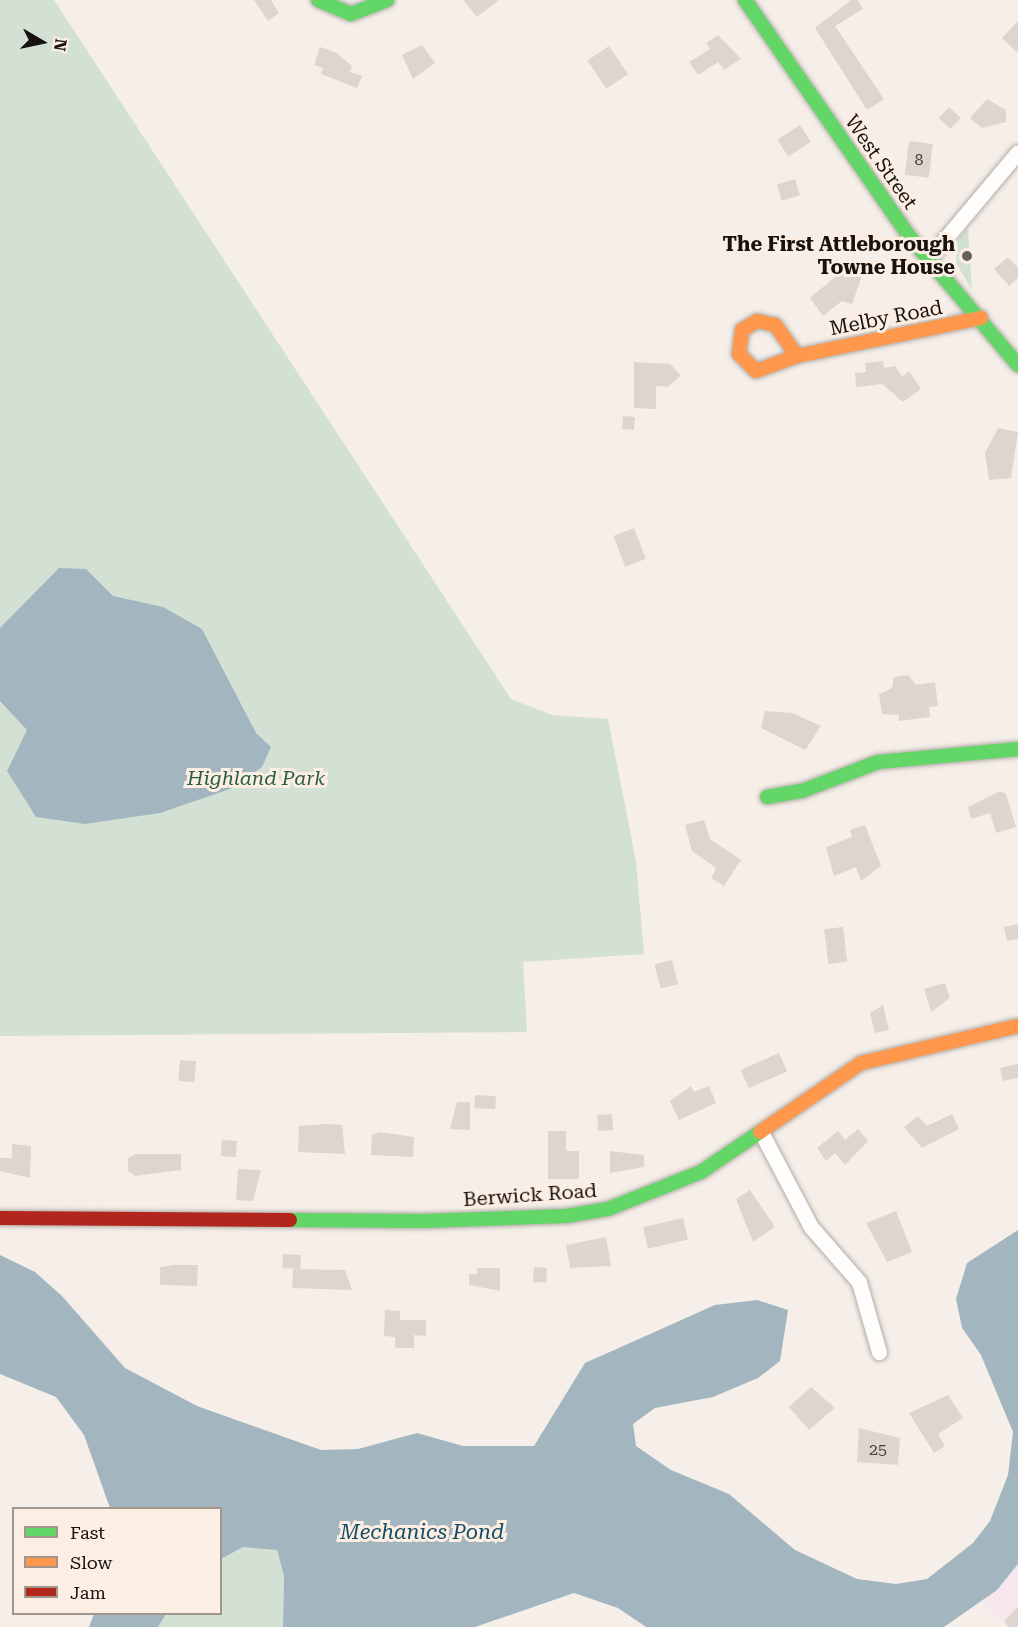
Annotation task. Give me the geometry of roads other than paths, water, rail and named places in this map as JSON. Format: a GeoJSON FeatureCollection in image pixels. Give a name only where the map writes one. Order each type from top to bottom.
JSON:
{"type":"FeatureCollection","features":[{"type":"Feature","properties":{"kind":"street"},"geometry":{"type":"LineString","coordinates":[[318,0],[351,14],[387,0]]}},
{"type":"Feature","properties":{"kind":"street","name":"West Street"},"geometry":{"type":"LineString","coordinates":[[745,0],[929,258],[1018,365]]}},
{"type":"Feature","properties":{"kind":"street"},"geometry":{"type":"LineString","coordinates":[[929,258],[1018,152]]}},
{"type":"Feature","properties":{"kind":"street","name":"Melby Road"},"geometry":{"type":"LineString","coordinates":[[797,356],[981,318]]}},
{"type":"Feature","properties":{"kind":"street"},"geometry":{"type":"LineString","coordinates":[[767,797],[802,791],[878,762],[1018,749]]}},
{"type":"Feature","properties":{"kind":"street","name":"Berwick Road"},"geometry":{"type":"LineString","coordinates":[[0,1218],[423,1221],[566,1216],[664,1191],[762,1134],[861,1063],[1018,1026]]}},
{"type":"Feature","properties":{"kind":"street"},"geometry":{"type":"LineString","coordinates":[[762,1134],[810,1227],[859,1282],[879,1352]]}},
{"type":"Feature","properties":{"kind":"water"},"geometry":{"type":"Polygon","coordinates":[[[59,568],[86,569],[113,596],[163,607],[202,629],[256,733],[271,747],[262,767],[233,788],[160,813],[85,824],[36,817],[7,771],[27,730],[0,701],[0,628],[59,568]]]}},
{"type":"Feature","properties":{"kind":"water","name":"Mechanics Pond"},"geometry":{"type":"Polygon","coordinates":[[[1018,1230],[1018,1564],[997,1590],[944,1627],[646,1627],[618,1608],[574,1593],[475,1627],[283,1627],[284,1576],[277,1550],[243,1547],[222,1558],[222,1507],[110,1507],[84,1435],[56,1397],[0,1374],[0,1255],[35,1272],[62,1296],[125,1368],[197,1406],[321,1450],[358,1449],[417,1433],[463,1446],[534,1446],[585,1363],[715,1305],[757,1300],[788,1310],[780,1361],[758,1378],[713,1397],[655,1408],[633,1424],[636,1446],[671,1470],[729,1494],[795,1550],[857,1579],[896,1584],[927,1579],[973,1543],[990,1521],[1008,1475],[1013,1432],[981,1355],[962,1328],[956,1299],[967,1263],[1018,1230]]]}},
{"type":"Feature","properties":{"kind":"water"},"geometry":{"type":"Polygon","coordinates":[[[94,1615],[165,1615],[158,1627],[89,1627],[94,1615]]]}},
{"type":"Feature","properties":{"kind":"place","name":"The First Attleborough Towne House"},"geometry":{"type":"Point","coordinates":[967,256]}},
{"type":"Feature","properties":{"kind":"park label","name":"Highland Park"},"geometry":{"type":"Point","coordinates":[256,778]}}]}
